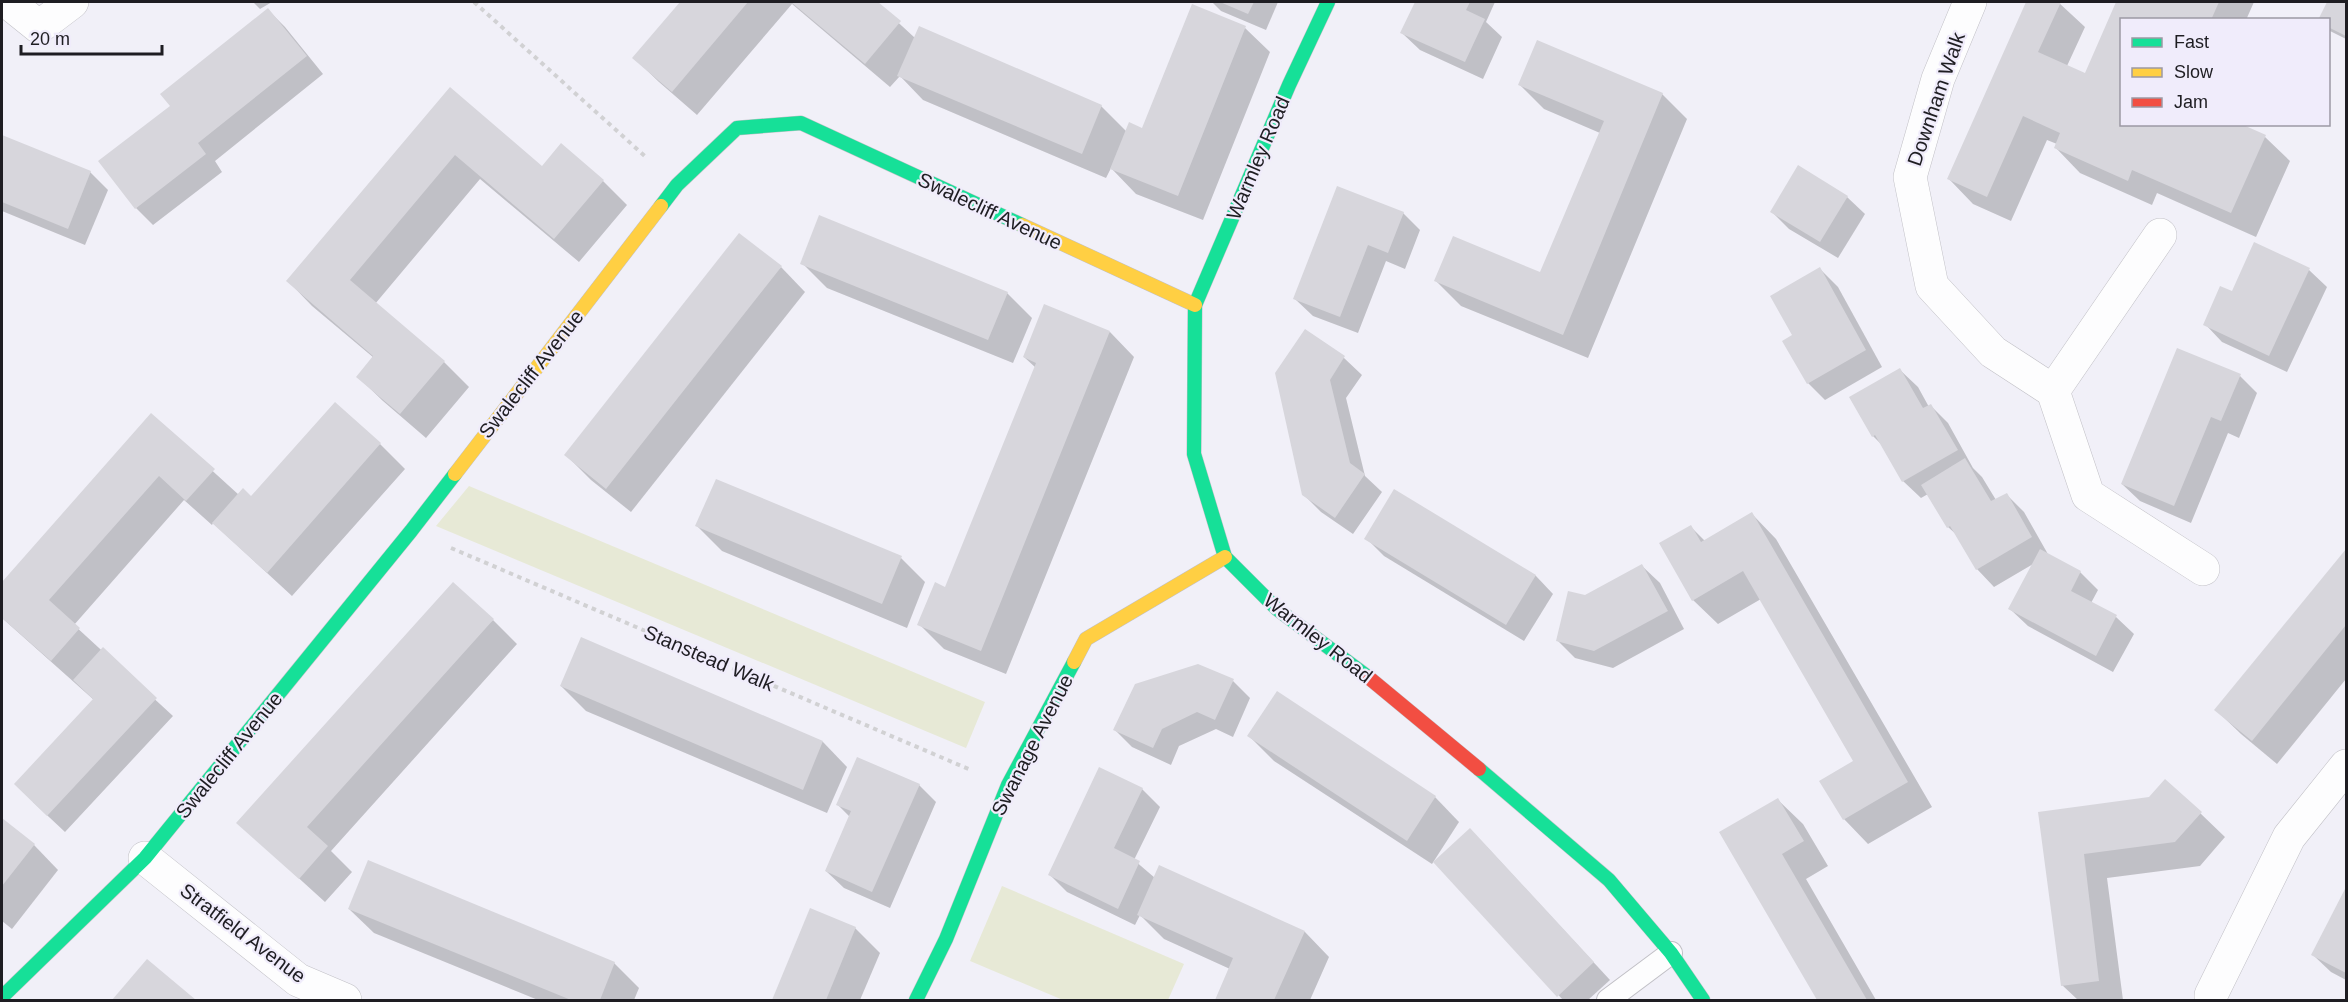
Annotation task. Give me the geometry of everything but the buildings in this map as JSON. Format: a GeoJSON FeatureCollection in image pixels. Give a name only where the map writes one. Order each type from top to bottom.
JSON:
{"type":"FeatureCollection","features":[{"type":"Feature","properties":{"kind":"street"},"geometry":{"type":"LineString","coordinates":[[8,2],[39,27],[72,2]]}},
{"type":"Feature","properties":{"kind":"street","name":"Warmley Road"},"geometry":{"type":"LineString","coordinates":[[1328,2],[1289,86],[1195,305],[1194,454],[1225,557],[1277,609],[1391,694],[1609,880],[1671,953],[1703,1000]]}},
{"type":"Feature","properties":{"kind":"street","name":"Downham Walk"},"geometry":{"type":"LineString","coordinates":[[1970,2],[1938,79],[1910,177],[1932,286],[1993,352],[2053,391]]}},
{"type":"Feature","properties":{"kind":"street","name":"Swalecliff Avenue"},"geometry":{"type":"LineString","coordinates":[[2,997],[145,858],[411,531],[677,184],[737,128],[801,123],[1195,305]]}},
{"type":"Feature","properties":{"kind":"street"},"geometry":{"type":"LineString","coordinates":[[2160,235],[2053,391],[2088,495],[2203,569]]}},
{"type":"Feature","properties":{"kind":"street","name":"Swanage Avenue"},"geometry":{"type":"LineString","coordinates":[[915,1000],[946,939],[1008,785],[1086,639],[1225,557]]}},
{"type":"Feature","properties":{"kind":"street"},"geometry":{"type":"LineString","coordinates":[[2211,1000],[2211,995],[2289,837],[2346,766]]}},
{"type":"Feature","properties":{"kind":"street","name":"Stratfield Avenue"},"geometry":{"type":"LineString","coordinates":[[145,858],[298,980],[345,1000]]}},
{"type":"Feature","properties":{"kind":"lane"},"geometry":{"type":"LineString","coordinates":[[1608,1000],[1671,953]]}},
{"type":"Feature","properties":{"kind":"path"},"geometry":{"type":"LineString","coordinates":[[474,2],[677,184]]}},
{"type":"Feature","properties":{"kind":"path","name":"Stanstead Walk"},"geometry":{"type":"LineString","coordinates":[[411,531],[1008,785]]}},
{"type":"Feature","properties":{"kind":"green space"},"geometry":{"type":"Polygon","coordinates":[[[469,486],[985,702],[966,748],[436,526],[469,486]]]}},
{"type":"Feature","properties":{"kind":"green space"},"geometry":{"type":"Polygon","coordinates":[[[1002,886],[1184,964],[1168,1000],[1063,1000],[970,961],[1002,886]]]}},
{"type":"Feature","properties":{"kind":"traffic: fast"},"geometry":{"type":"LineString","coordinates":[[1328,2],[1289,85],[1195,305],[1194,454],[1225,557],[1277,609],[1368,677]]}},
{"type":"Feature","properties":{"kind":"traffic: fast"},"geometry":{"type":"LineString","coordinates":[[661,206],[677,185],[737,128],[801,123],[1022,225]]}},
{"type":"Feature","properties":{"kind":"traffic: fast"},"geometry":{"type":"LineString","coordinates":[[2,997],[145,858],[455,474]]}},
{"type":"Feature","properties":{"kind":"traffic: fast"},"geometry":{"type":"LineString","coordinates":[[916,1000],[946,939],[1008,785],[1074,662]]}},
{"type":"Feature","properties":{"kind":"traffic: fast"},"geometry":{"type":"LineString","coordinates":[[1479,769],[1609,880],[1671,953],[1703,1000]]}},
{"type":"Feature","properties":{"kind":"traffic: slow"},"geometry":{"type":"LineString","coordinates":[[455,474],[661,206]]}},
{"type":"Feature","properties":{"kind":"traffic: slow"},"geometry":{"type":"LineString","coordinates":[[1022,225],[1195,305]]}},
{"type":"Feature","properties":{"kind":"traffic: slow"},"geometry":{"type":"LineString","coordinates":[[1074,662],[1086,639],[1225,557]]}},
{"type":"Feature","properties":{"kind":"traffic: jam"},"geometry":{"type":"LineString","coordinates":[[1368,677],[1479,769]]}}]}
